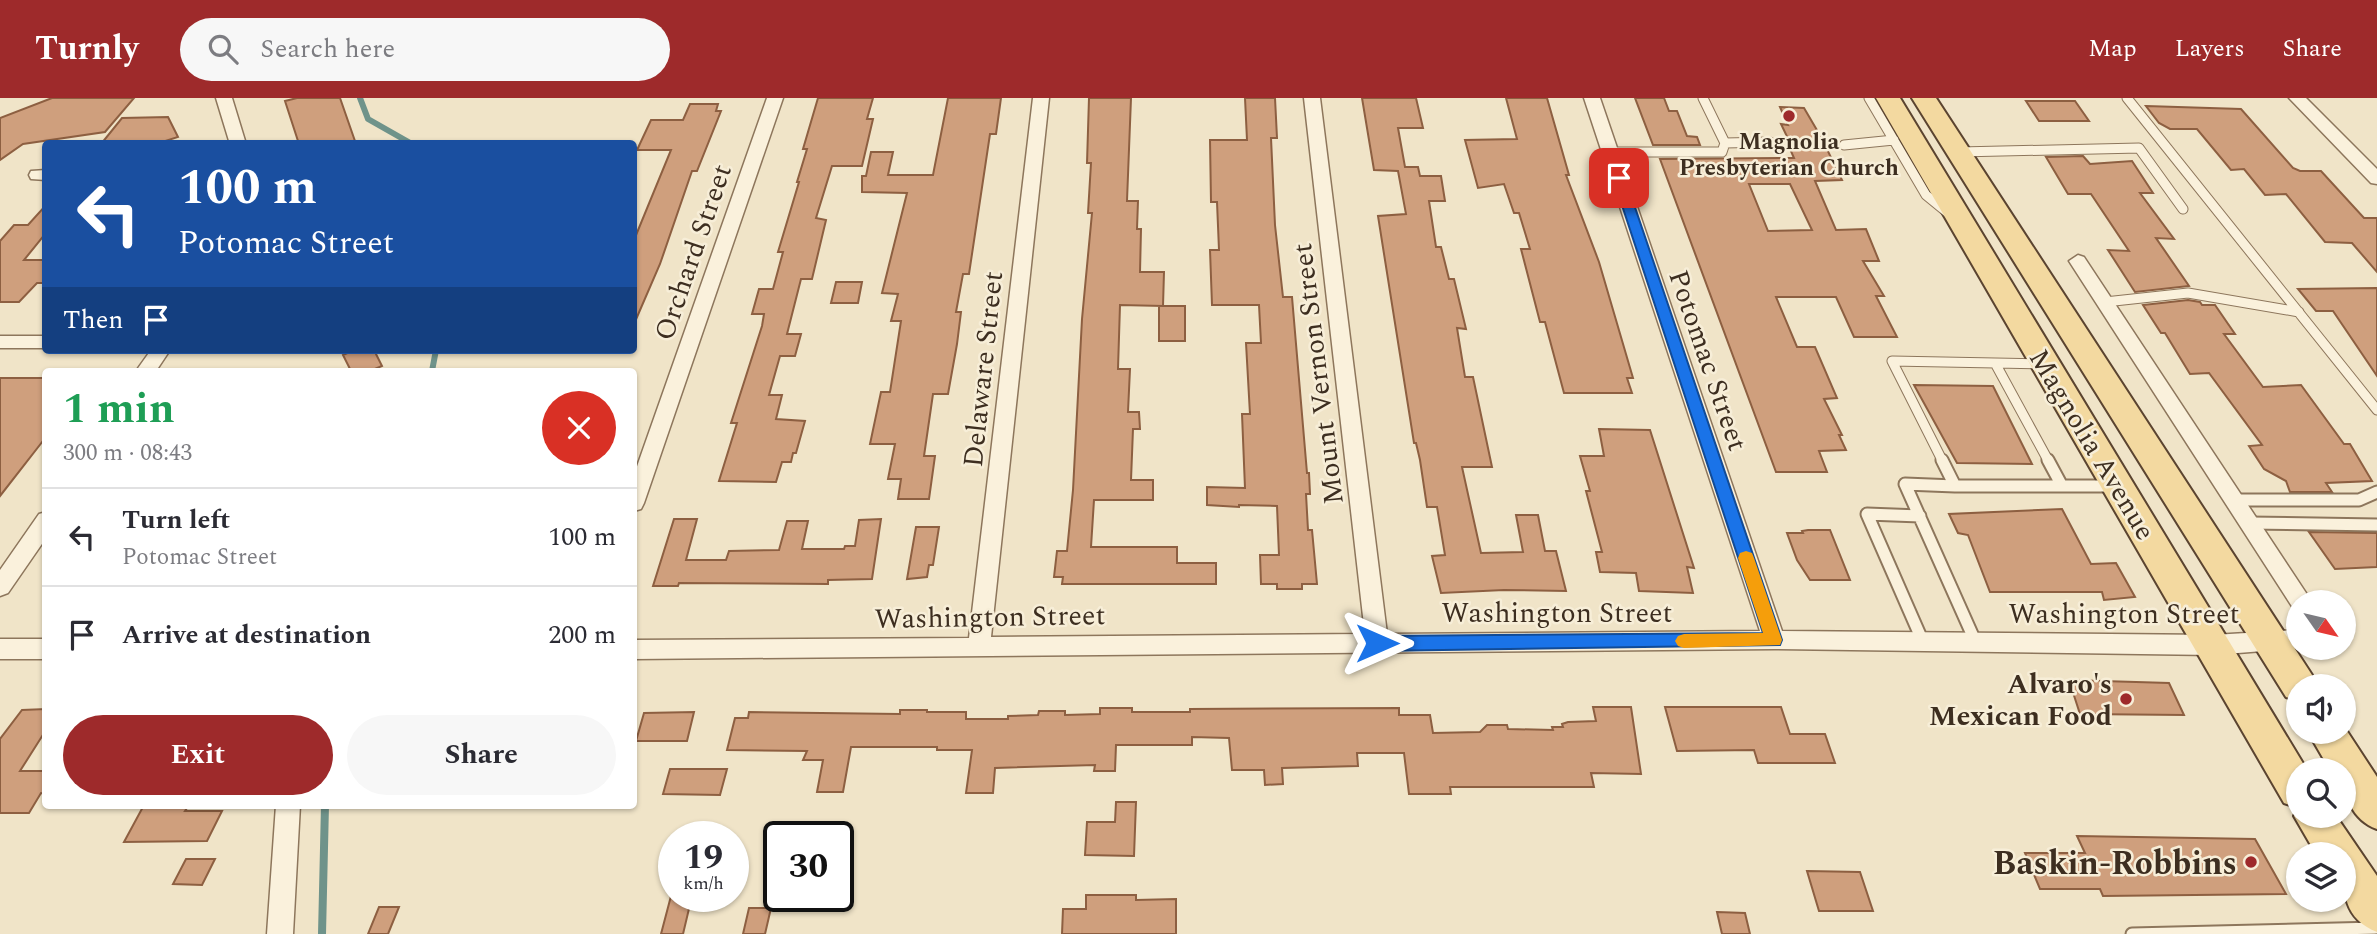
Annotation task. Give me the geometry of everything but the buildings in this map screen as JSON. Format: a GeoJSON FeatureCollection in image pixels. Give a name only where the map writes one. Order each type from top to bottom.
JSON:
{"type":"FeatureCollection","features":[{"type":"Feature","properties":{"kind":"main road","name":"Magnolia Avenue"},"geometry":{"type":"LineString","coordinates":[[1888,98],[2286,770]]}},
{"type":"Feature","properties":{"kind":"main road","name":"Magnolia Avenue"},"geometry":{"type":"LineString","coordinates":[[1924,98],[2284,641],[2295,674]]}},
{"type":"Feature","properties":{"kind":"main road"},"geometry":{"type":"LineString","coordinates":[[2335,744],[2377,811]]}},
{"type":"Feature","properties":{"kind":"main road"},"geometry":{"type":"LineString","coordinates":[[2356,880],[2377,912]]}},
{"type":"Feature","properties":{"kind":"street"},"geometry":{"type":"LineString","coordinates":[[224,98],[237,140]]}},
{"type":"Feature","properties":{"kind":"street","name":"Orchard Street"},"geometry":{"type":"LineString","coordinates":[[637,494],[775,98]]}},
{"type":"Feature","properties":{"kind":"street","name":"Delaware Street"},"geometry":{"type":"LineString","coordinates":[[979,645],[1041,98]]}},
{"type":"Feature","properties":{"kind":"street","name":"Mount Vernon Street"},"geometry":{"type":"LineString","coordinates":[[1312,98],[1377,643]]}},
{"type":"Feature","properties":{"kind":"street","name":"Potomac Street"},"geometry":{"type":"LineString","coordinates":[[1592,98],[1774,640]]}},
{"type":"Feature","properties":{"kind":"street"},"geometry":{"type":"LineString","coordinates":[[2297,98],[2377,179]]}},
{"type":"Feature","properties":{"kind":"street"},"geometry":{"type":"LineString","coordinates":[[2078,261],[2293,590]]}},
{"type":"Feature","properties":{"kind":"street"},"geometry":{"type":"LineString","coordinates":[[0,342],[42,342]]}},
{"type":"Feature","properties":{"kind":"street"},"geometry":{"type":"LineString","coordinates":[[0,587],[42,526]]}},
{"type":"Feature","properties":{"kind":"street","name":"Washington Street"},"geometry":{"type":"LineString","coordinates":[[637,650],[1774,640],[2213,645],[2284,641]]}},
{"type":"Feature","properties":{"kind":"street"},"geometry":{"type":"LineString","coordinates":[[0,649],[42,649]]}},
{"type":"Feature","properties":{"kind":"street"},"geometry":{"type":"LineString","coordinates":[[281,934],[288,809]]}},
{"type":"Feature","properties":{"kind":"lane"},"geometry":{"type":"LineString","coordinates":[[1610,152],[1722,152],[1725,143],[1703,98]]}},
{"type":"Feature","properties":{"kind":"lane"},"geometry":{"type":"LineString","coordinates":[[1869,98],[1926,195],[1965,228]]}},
{"type":"Feature","properties":{"kind":"lane"},"geometry":{"type":"LineString","coordinates":[[2127,98],[2377,410]]}},
{"type":"Feature","properties":{"kind":"lane"},"geometry":{"type":"LineString","coordinates":[[1844,145],[1894,140]]}},
{"type":"Feature","properties":{"kind":"lane"},"geometry":{"type":"LineString","coordinates":[[1725,143],[1770,142]]}},
{"type":"Feature","properties":{"kind":"lane"},"geometry":{"type":"LineString","coordinates":[[1959,152],[2139,148],[2183,209]]}},
{"type":"Feature","properties":{"kind":"lane"},"geometry":{"type":"LineString","coordinates":[[2105,302],[2188,293],[2299,312]]}},
{"type":"Feature","properties":{"kind":"lane"},"geometry":{"type":"LineString","coordinates":[[1955,486],[1892,362],[2046,364]]}},
{"type":"Feature","properties":{"kind":"lane"},"geometry":{"type":"LineString","coordinates":[[1995,363],[2062,486]]}},
{"type":"Feature","properties":{"kind":"lane"},"geometry":{"type":"LineString","coordinates":[[1976,643],[1905,484],[2118,486]]}},
{"type":"Feature","properties":{"kind":"lane"},"geometry":{"type":"LineString","coordinates":[[2234,500],[2358,500],[2377,492]]}},
{"type":"Feature","properties":{"kind":"lane"},"geometry":{"type":"LineString","coordinates":[[1920,516],[1867,514],[1923,642]]}},
{"type":"Feature","properties":{"kind":"lane"},"geometry":{"type":"LineString","coordinates":[[2249,523],[2377,525]]}},
{"type":"Feature","properties":{"kind":"lane"},"geometry":{"type":"LineString","coordinates":[[2132,934],[2377,928]]}},
{"type":"Feature","properties":{"kind":"waterway"},"geometry":{"type":"LineString","coordinates":[[360,98],[368,119],[405,140]]}},
{"type":"Feature","properties":{"kind":"waterway"},"geometry":{"type":"LineString","coordinates":[[433,368],[435,354]]}},
{"type":"Feature","properties":{"kind":"waterway"},"geometry":{"type":"LineString","coordinates":[[322,934],[325,809]]}},
{"type":"Feature","properties":{"kind":"slow traffic"},"geometry":{"type":"LineString","coordinates":[[1684,641],[1774,640],[1746,558]]}},
{"type":"Feature","properties":{"kind":"place","name":"Magnolia Presbyterian Church"},"geometry":{"type":"Point","coordinates":[1789,116]}},
{"type":"Feature","properties":{"kind":"place","name":"Alvaro's Mexican Food"},"geometry":{"type":"Point","coordinates":[2126,699]}},
{"type":"Feature","properties":{"kind":"place","name":"Baskin-Robbins"},"geometry":{"type":"Point","coordinates":[2251,862]}},
{"type":"Feature","properties":{"kind":"route"},"geometry":{"type":"LineString","coordinates":[[1377,643],[1774,640],[1619,178]]}}]}
